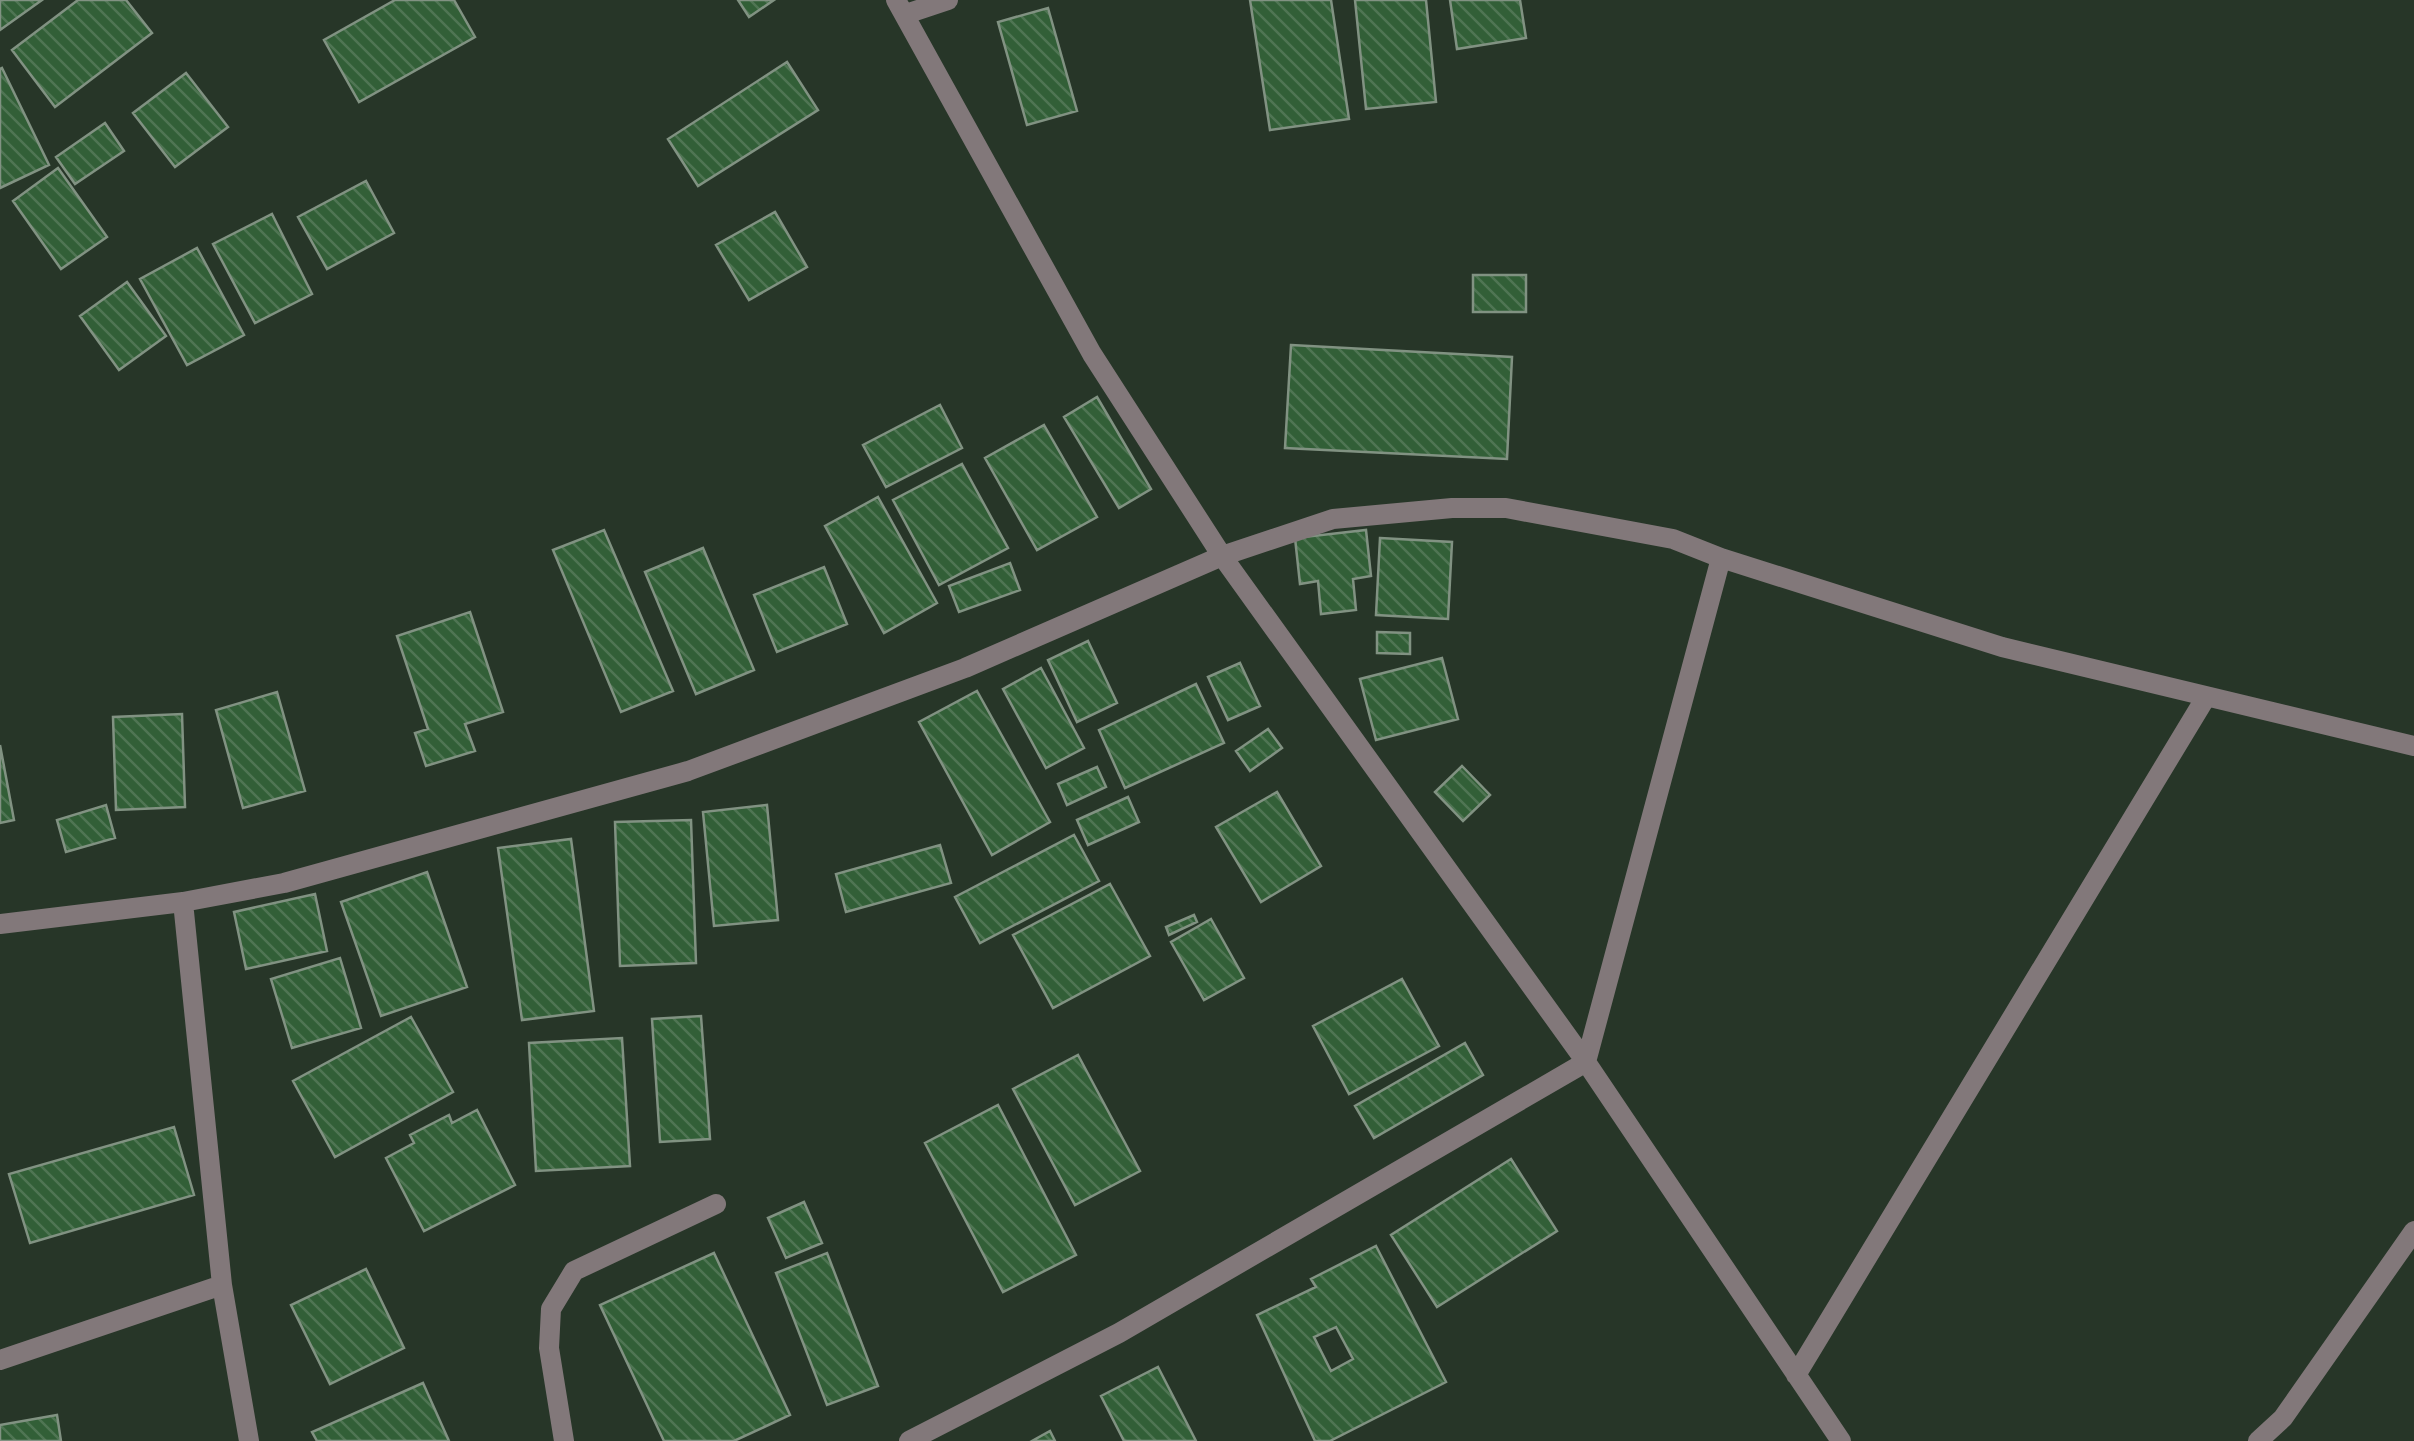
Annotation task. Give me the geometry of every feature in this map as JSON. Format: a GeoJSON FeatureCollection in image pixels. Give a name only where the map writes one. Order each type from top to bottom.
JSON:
{"type":"FeatureCollection","features":[{"type":"Feature","properties":{"kind":"street"},"geometry":{"type":"LineString","coordinates":[[948,0],[901,7],[1092,354],[1222,556],[1586,1062],[1840,1441]]}},
{"type":"Feature","properties":{"kind":"street"},"geometry":{"type":"LineString","coordinates":[[0,924],[183,902],[284,883],[688,771],[965,668],[1222,556],[1333,519],[1452,508],[1506,508],[1673,539],[1721,558],[2002,647],[2414,746]]}},
{"type":"Feature","properties":{"kind":"street"},"geometry":{"type":"LineString","coordinates":[[909,1441],[1119,1333],[1586,1062],[1721,558]]}},
{"type":"Feature","properties":{"kind":"street"},"geometry":{"type":"LineString","coordinates":[[1796,1375],[2206,697]]}},
{"type":"Feature","properties":{"kind":"street"},"geometry":{"type":"LineString","coordinates":[[183,902],[222,1285],[250,1441]]}},
{"type":"Feature","properties":{"kind":"street"},"geometry":{"type":"LineString","coordinates":[[564,1441],[549,1348],[551,1309],[574,1271],[716,1204]]}},
{"type":"Feature","properties":{"kind":"street"},"geometry":{"type":"LineString","coordinates":[[2258,1441],[2283,1418],[2414,1231]]}},
{"type":"Feature","properties":{"kind":"street"},"geometry":{"type":"LineString","coordinates":[[0,1360],[222,1285]]}},
{"type":"Feature","properties":{"kind":"building"},"geometry":{"type":"Polygon","coordinates":[[[0,0],[42,0],[0,30],[0,0]]]}},
{"type":"Feature","properties":{"kind":"building"},"geometry":{"type":"Polygon","coordinates":[[[78,0],[126,0],[152,33],[55,107],[12,50],[78,0]]]}},
{"type":"Feature","properties":{"kind":"building"},"geometry":{"type":"Polygon","coordinates":[[[395,0],[454,0],[475,37],[359,102],[324,40],[395,0]]]}},
{"type":"Feature","properties":{"kind":"building"},"geometry":{"type":"Polygon","coordinates":[[[738,0],[774,0],[749,17],[738,0]]]}},
{"type":"Feature","properties":{"kind":"building"},"geometry":{"type":"Polygon","coordinates":[[[1250,0],[1331,0],[1349,119],[1270,130],[1250,0]]]}},
{"type":"Feature","properties":{"kind":"building"},"geometry":{"type":"Polygon","coordinates":[[[1355,0],[1426,0],[1436,102],[1366,109],[1355,0]]]}},
{"type":"Feature","properties":{"kind":"building"},"geometry":{"type":"Polygon","coordinates":[[[1450,0],[1520,0],[1526,38],[1457,49],[1450,0]]]}},
{"type":"Feature","properties":{"kind":"building"},"geometry":{"type":"Polygon","coordinates":[[[1048,8],[1077,111],[1027,125],[998,22],[1048,8]]]}},
{"type":"Feature","properties":{"kind":"building"},"geometry":{"type":"Polygon","coordinates":[[[787,62],[818,110],[698,186],[668,139],[787,62]]]}},
{"type":"Feature","properties":{"kind":"building"},"geometry":{"type":"Polygon","coordinates":[[[0,69],[49,165],[0,188],[0,69]]]}},
{"type":"Feature","properties":{"kind":"building"},"geometry":{"type":"Polygon","coordinates":[[[186,73],[228,127],[175,167],[133,113],[186,73]]]}},
{"type":"Feature","properties":{"kind":"building"},"geometry":{"type":"Polygon","coordinates":[[[105,123],[124,151],[75,184],[56,157],[105,123]]]}},
{"type":"Feature","properties":{"kind":"building"},"geometry":{"type":"Polygon","coordinates":[[[58,168],[107,237],[61,269],[13,201],[58,168]]]}},
{"type":"Feature","properties":{"kind":"building"},"geometry":{"type":"Polygon","coordinates":[[[366,181],[394,233],[327,269],[298,217],[366,181]]]}},
{"type":"Feature","properties":{"kind":"building"},"geometry":{"type":"Polygon","coordinates":[[[775,212],[807,267],[749,300],[716,245],[775,212]]]}},
{"type":"Feature","properties":{"kind":"building"},"geometry":{"type":"Polygon","coordinates":[[[272,214],[312,294],[255,323],[213,244],[272,214]]]}},
{"type":"Feature","properties":{"kind":"building"},"geometry":{"type":"Polygon","coordinates":[[[197,248],[244,335],[187,365],[140,279],[197,248]]]}},
{"type":"Feature","properties":{"kind":"building"},"geometry":{"type":"Polygon","coordinates":[[[1473,275],[1526,275],[1526,312],[1473,312],[1473,275]]]}},
{"type":"Feature","properties":{"kind":"building"},"geometry":{"type":"Polygon","coordinates":[[[127,282],[166,336],[119,370],[80,316],[127,282]]]}},
{"type":"Feature","properties":{"kind":"building"},"geometry":{"type":"Polygon","coordinates":[[[1291,345],[1512,357],[1507,459],[1285,448],[1291,345]]]}},
{"type":"Feature","properties":{"kind":"building"},"geometry":{"type":"Polygon","coordinates":[[[1097,397],[1151,489],[1119,508],[1064,417],[1097,397]]]}},
{"type":"Feature","properties":{"kind":"building"},"geometry":{"type":"Polygon","coordinates":[[[940,405],[962,448],[886,487],[863,445],[940,405]]]}},
{"type":"Feature","properties":{"kind":"building"},"geometry":{"type":"Polygon","coordinates":[[[1044,425],[1097,517],[1037,550],[985,458],[1044,425]]]}},
{"type":"Feature","properties":{"kind":"building"},"geometry":{"type":"Polygon","coordinates":[[[962,464],[1008,548],[939,585],[893,500],[962,464]]]}},
{"type":"Feature","properties":{"kind":"building"},"geometry":{"type":"Polygon","coordinates":[[[878,497],[937,603],[884,633],[825,526],[878,497]]]}},
{"type":"Feature","properties":{"kind":"building"},"geometry":{"type":"Polygon","coordinates":[[[604,530],[673,691],[621,712],[553,550],[604,530]]]}},
{"type":"Feature","properties":{"kind":"building"},"geometry":{"type":"Polygon","coordinates":[[[1366,530],[1371,576],[1353,579],[1356,610],[1321,614],[1318,581],[1300,584],[1295,538],[1366,530]]]}},
{"type":"Feature","properties":{"kind":"building"},"geometry":{"type":"Polygon","coordinates":[[[1380,538],[1452,542],[1448,619],[1376,615],[1380,538]]]}},
{"type":"Feature","properties":{"kind":"building"},"geometry":{"type":"Polygon","coordinates":[[[703,548],[754,670],[696,694],[645,572],[703,548]]]}},
{"type":"Feature","properties":{"kind":"building"},"geometry":{"type":"Polygon","coordinates":[[[1010,563],[1020,590],[959,612],[949,586],[1010,563]]]}},
{"type":"Feature","properties":{"kind":"building"},"geometry":{"type":"Polygon","coordinates":[[[824,567],[847,624],[777,652],[754,595],[824,567]]]}},
{"type":"Feature","properties":{"kind":"building"},"geometry":{"type":"Polygon","coordinates":[[[470,612],[503,712],[465,724],[475,751],[426,766],[415,733],[428,729],[397,636],[470,612]]]}},
{"type":"Feature","properties":{"kind":"building"},"geometry":{"type":"Polygon","coordinates":[[[1377,632],[1410,633],[1410,654],[1377,653],[1377,632]]]}},
{"type":"Feature","properties":{"kind":"building"},"geometry":{"type":"Polygon","coordinates":[[[1088,641],[1117,703],[1077,722],[1048,660],[1088,641]]]}},
{"type":"Feature","properties":{"kind":"building"},"geometry":{"type":"Polygon","coordinates":[[[1442,658],[1458,719],[1376,740],[1360,679],[1442,658]]]}},
{"type":"Feature","properties":{"kind":"building"},"geometry":{"type":"Polygon","coordinates":[[[1240,663],[1260,706],[1228,720],[1208,677],[1240,663]]]}},
{"type":"Feature","properties":{"kind":"building"},"geometry":{"type":"Polygon","coordinates":[[[1041,668],[1084,748],[1046,768],[1003,689],[1041,668]]]}},
{"type":"Feature","properties":{"kind":"building"},"geometry":{"type":"Polygon","coordinates":[[[1196,684],[1224,743],[1125,788],[1099,730],[1196,684]]]}},
{"type":"Feature","properties":{"kind":"building"},"geometry":{"type":"Polygon","coordinates":[[[977,691],[1050,822],[992,855],[919,722],[977,691]]]}},
{"type":"Feature","properties":{"kind":"building"},"geometry":{"type":"Polygon","coordinates":[[[277,692],[305,791],[243,808],[216,710],[277,692]]]}},
{"type":"Feature","properties":{"kind":"building"},"geometry":{"type":"Polygon","coordinates":[[[182,714],[185,807],[116,810],[113,717],[182,714]]]}},
{"type":"Feature","properties":{"kind":"building"},"geometry":{"type":"Polygon","coordinates":[[[1268,729],[1282,748],[1250,771],[1236,751],[1268,729]]]}},
{"type":"Feature","properties":{"kind":"building"},"geometry":{"type":"Polygon","coordinates":[[[0,745],[14,820],[0,823],[0,745]]]}},
{"type":"Feature","properties":{"kind":"building"},"geometry":{"type":"Polygon","coordinates":[[[1462,766],[1490,795],[1463,821],[1435,792],[1462,766]]]}},
{"type":"Feature","properties":{"kind":"building"},"geometry":{"type":"Polygon","coordinates":[[[1097,767],[1106,787],[1067,805],[1058,784],[1097,767]]]}},
{"type":"Feature","properties":{"kind":"building"},"geometry":{"type":"Polygon","coordinates":[[[1277,792],[1321,866],[1261,902],[1216,827],[1277,792]]]}},
{"type":"Feature","properties":{"kind":"building"},"geometry":{"type":"Polygon","coordinates":[[[1128,797],[1139,822],[1088,845],[1077,820],[1128,797]]]}},
{"type":"Feature","properties":{"kind":"building"},"geometry":{"type":"Polygon","coordinates":[[[106,805],[115,838],[66,852],[57,820],[106,805]]]}},
{"type":"Feature","properties":{"kind":"building"},"geometry":{"type":"Polygon","coordinates":[[[767,805],[778,920],[714,926],[703,812],[767,805]]]}},
{"type":"Feature","properties":{"kind":"building"},"geometry":{"type":"Polygon","coordinates":[[[691,820],[696,963],[620,966],[615,822],[691,820]]]}},
{"type":"Feature","properties":{"kind":"building"},"geometry":{"type":"Polygon","coordinates":[[[1074,835],[1099,881],[980,943],[955,897],[1074,835]]]}},
{"type":"Feature","properties":{"kind":"building"},"geometry":{"type":"Polygon","coordinates":[[[571,839],[594,1011],[522,1020],[498,848],[571,839]]]}},
{"type":"Feature","properties":{"kind":"building"},"geometry":{"type":"Polygon","coordinates":[[[940,845],[951,883],[846,912],[836,874],[940,845]]]}},
{"type":"Feature","properties":{"kind":"building"},"geometry":{"type":"Polygon","coordinates":[[[427,872],[467,987],[381,1016],[341,902],[427,872]]]}},
{"type":"Feature","properties":{"kind":"building"},"geometry":{"type":"Polygon","coordinates":[[[1110,884],[1150,956],[1053,1008],[1013,935],[1110,884]]]}},
{"type":"Feature","properties":{"kind":"building"},"geometry":{"type":"Polygon","coordinates":[[[315,894],[327,951],[246,969],[234,912],[315,894]]]}},
{"type":"Feature","properties":{"kind":"building"},"geometry":{"type":"Polygon","coordinates":[[[1194,915],[1197,922],[1169,935],[1166,927],[1194,915]]]}},
{"type":"Feature","properties":{"kind":"building"},"geometry":{"type":"Polygon","coordinates":[[[1211,919],[1244,978],[1204,1000],[1171,942],[1211,919]]]}},
{"type":"Feature","properties":{"kind":"building"},"geometry":{"type":"Polygon","coordinates":[[[340,958],[361,1028],[292,1048],[271,979],[340,958]]]}},
{"type":"Feature","properties":{"kind":"building"},"geometry":{"type":"Polygon","coordinates":[[[1402,979],[1439,1046],[1349,1094],[1313,1026],[1402,979]]]}},
{"type":"Feature","properties":{"kind":"building"},"geometry":{"type":"Polygon","coordinates":[[[701,1016],[710,1139],[660,1142],[652,1019],[701,1016]]]}},
{"type":"Feature","properties":{"kind":"building"},"geometry":{"type":"Polygon","coordinates":[[[411,1017],[453,1092],[335,1157],[293,1081],[411,1017]]]}},
{"type":"Feature","properties":{"kind":"building"},"geometry":{"type":"Polygon","coordinates":[[[622,1038],[630,1166],[536,1171],[529,1043],[622,1038]]]}},
{"type":"Feature","properties":{"kind":"building"},"geometry":{"type":"Polygon","coordinates":[[[1465,1043],[1483,1075],[1374,1138],[1355,1106],[1465,1043]]]}},
{"type":"Feature","properties":{"kind":"building"},"geometry":{"type":"Polygon","coordinates":[[[1078,1055],[1140,1171],[1075,1205],[1013,1089],[1078,1055]]]}},
{"type":"Feature","properties":{"kind":"building"},"geometry":{"type":"Polygon","coordinates":[[[998,1105],[1076,1255],[1003,1292],[925,1143],[998,1105]]]}},
{"type":"Feature","properties":{"kind":"building"},"geometry":{"type":"Polygon","coordinates":[[[477,1110],[515,1185],[424,1231],[386,1158],[414,1143],[410,1135],[449,1115],[452,1123],[477,1110]]]}},
{"type":"Feature","properties":{"kind":"building"},"geometry":{"type":"Polygon","coordinates":[[[174,1127],[194,1195],[30,1243],[9,1174],[174,1127]]]}},
{"type":"Feature","properties":{"kind":"building"},"geometry":{"type":"Polygon","coordinates":[[[1511,1159],[1557,1231],[1437,1307],[1391,1235],[1511,1159]]]}},
{"type":"Feature","properties":{"kind":"building"},"geometry":{"type":"Polygon","coordinates":[[[804,1202],[822,1243],[786,1258],[768,1218],[804,1202]]]}},
{"type":"Feature","properties":{"kind":"building"},"geometry":{"type":"Polygon","coordinates":[[[1376,1246],[1446,1382],[1330,1441],[1315,1441],[1257,1315],[1316,1287],[1311,1279],[1376,1246]],[[1336,1327],[1314,1337],[1331,1371],[1353,1359],[1336,1327]]]}},
{"type":"Feature","properties":{"kind":"building"},"geometry":{"type":"Polygon","coordinates":[[[714,1253],[790,1415],[734,1441],[664,1441],[600,1305],[714,1253]]]}},
{"type":"Feature","properties":{"kind":"building"},"geometry":{"type":"Polygon","coordinates":[[[827,1253],[878,1386],[827,1405],[776,1273],[827,1253]]]}},
{"type":"Feature","properties":{"kind":"building"},"geometry":{"type":"Polygon","coordinates":[[[366,1269],[404,1348],[330,1384],[291,1305],[366,1269]]]}},
{"type":"Feature","properties":{"kind":"building"},"geometry":{"type":"Polygon","coordinates":[[[1158,1367],[1196,1441],[1124,1441],[1101,1396],[1158,1367]]]}},
{"type":"Feature","properties":{"kind":"building"},"geometry":{"type":"Polygon","coordinates":[[[423,1383],[449,1441],[317,1441],[312,1432],[423,1383]]]}},
{"type":"Feature","properties":{"kind":"building"},"geometry":{"type":"Polygon","coordinates":[[[57,1415],[61,1441],[0,1441],[0,1425],[57,1415]]]}},
{"type":"Feature","properties":{"kind":"building"},"geometry":{"type":"Polygon","coordinates":[[[1050,1431],[1055,1441],[1032,1441],[1050,1431]]]}}]}
